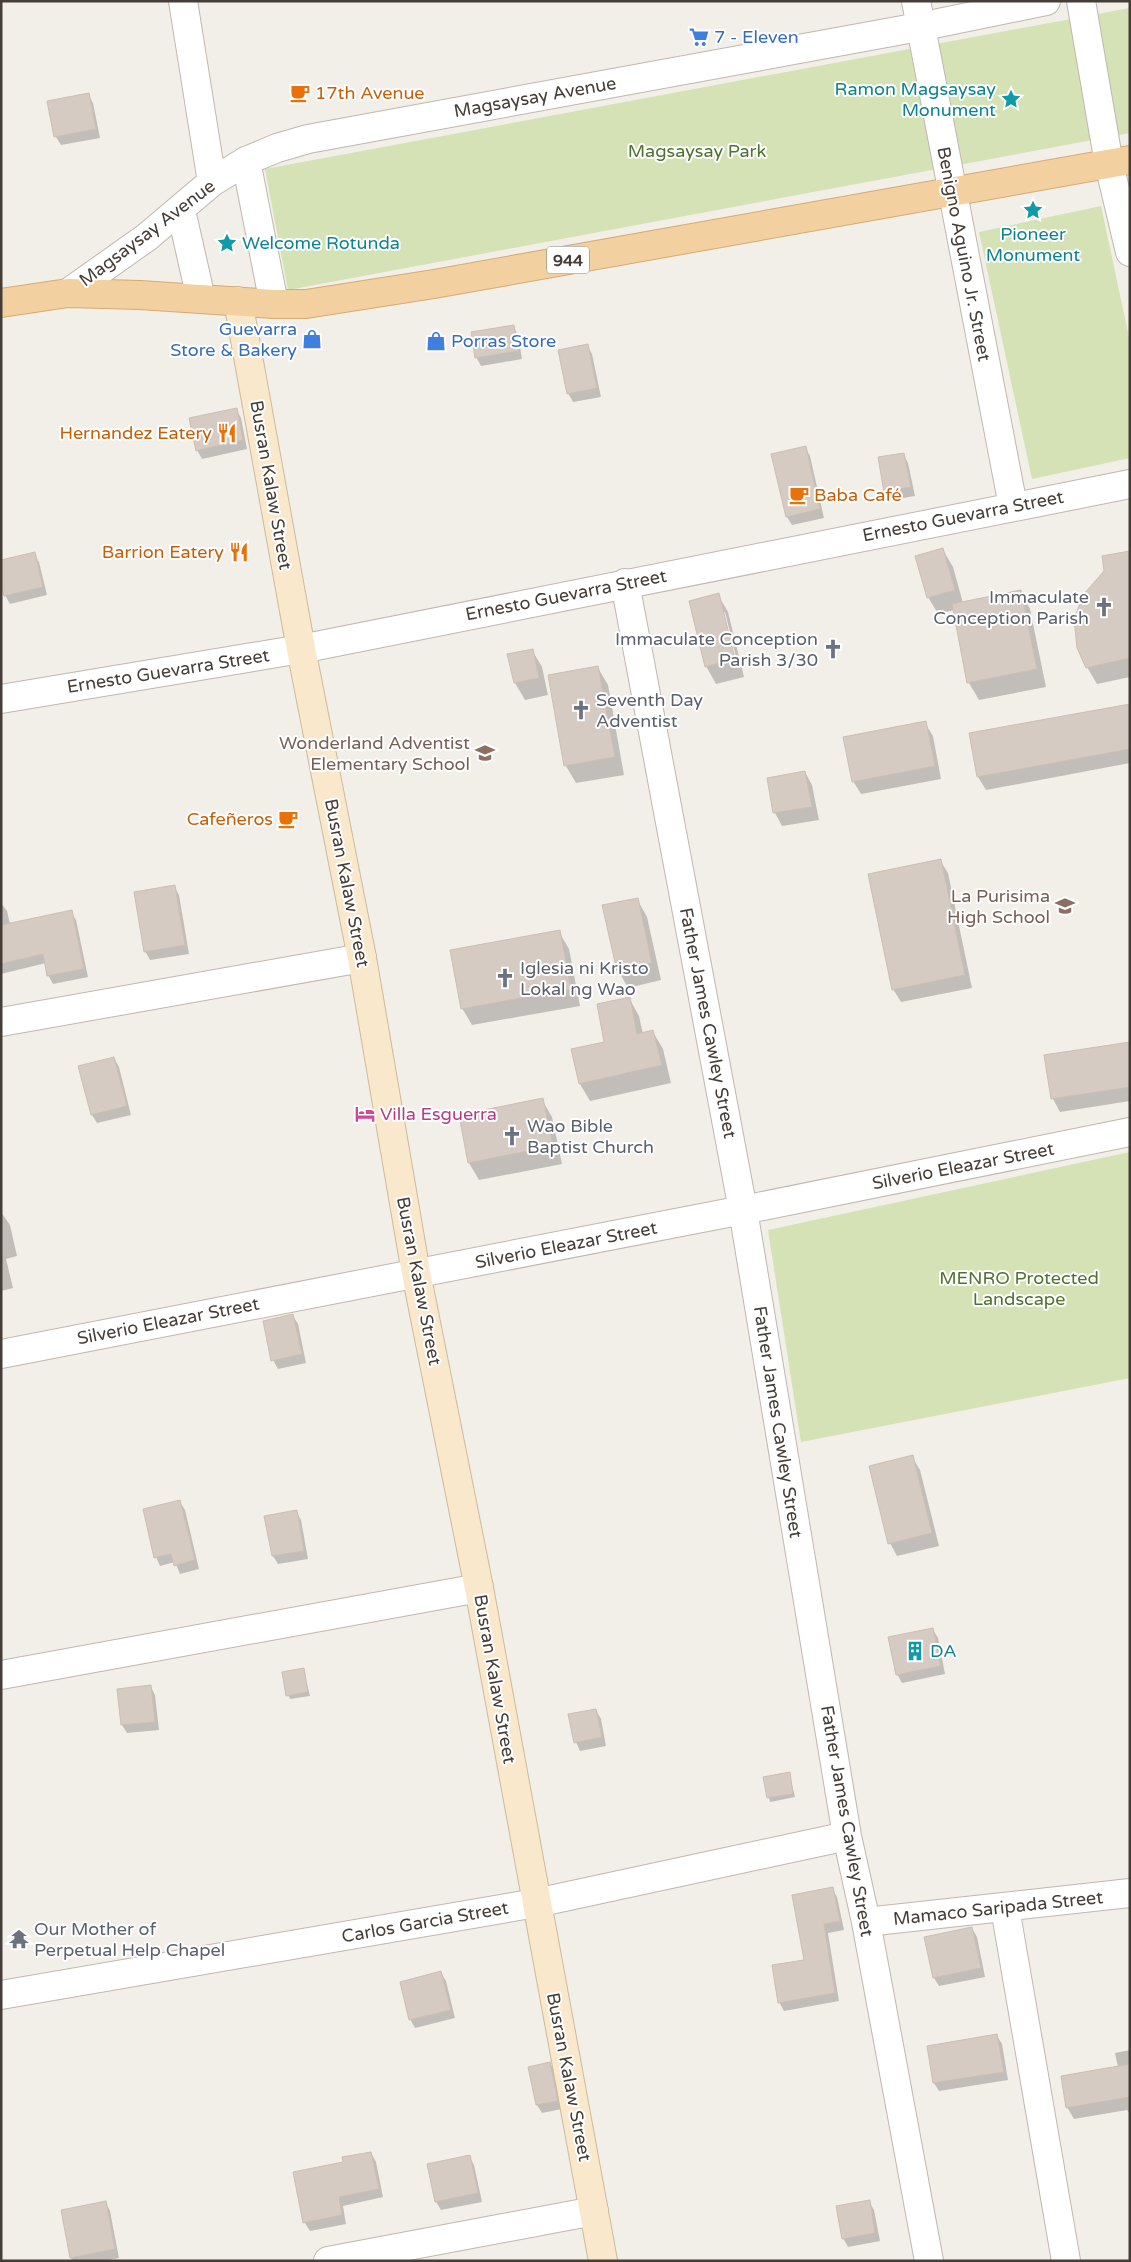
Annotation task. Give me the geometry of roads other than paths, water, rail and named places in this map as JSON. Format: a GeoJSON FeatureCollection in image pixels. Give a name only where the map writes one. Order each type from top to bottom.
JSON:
{"type":"FeatureCollection","features":[{"type":"Feature","properties":{"kind":"main road","name":"944"},"geometry":{"type":"LineString","coordinates":[[1,304],[68,293],[306,304],[952,193],[1119,162]]}},
{"type":"Feature","properties":{"kind":"street"},"geometry":{"type":"LineString","coordinates":[[183,1],[212,182]]}},
{"type":"Feature","properties":{"kind":"street","name":"Magsaysay Avenue"},"geometry":{"type":"LineString","coordinates":[[68,293],[147,237],[212,182],[246,161],[277,148],[308,139],[918,14],[1046,1]]}},
{"type":"Feature","properties":{"kind":"street"},"geometry":{"type":"LineString","coordinates":[[1081,1],[1119,162],[1130,252]]}},
{"type":"Feature","properties":{"kind":"street","name":"Benigno Aguino Jr. Street"},"geometry":{"type":"LineString","coordinates":[[918,14],[1013,506]]}},
{"type":"Feature","properties":{"kind":"street"},"geometry":{"type":"LineString","coordinates":[[246,161],[274,304]]}},
{"type":"Feature","properties":{"kind":"street"},"geometry":{"type":"LineString","coordinates":[[181,210],[201,299]]}},
{"type":"Feature","properties":{"kind":"street","name":"Busran Kalaw Street"},"geometry":{"type":"LineString","coordinates":[[238,301],[302,649],[362,958],[416,1273],[479,1588],[603,2261]]}},
{"type":"Feature","properties":{"kind":"street","name":"Ernesto Guevarra Street"},"geometry":{"type":"LineString","coordinates":[[1,698],[302,649],[625,583],[1130,484]]}},
{"type":"Feature","properties":{"kind":"street","name":"Father James Cawley Street"},"geometry":{"type":"LineString","coordinates":[[625,583],[743,1210],[847,1836],[866,1922],[929,2261]]}},
{"type":"Feature","properties":{"kind":"street"},"geometry":{"type":"LineString","coordinates":[[1,1022],[362,958]]}},
{"type":"Feature","properties":{"kind":"street","name":"Silverio Eleazar Street"},"geometry":{"type":"LineString","coordinates":[[1,1354],[743,1210],[1130,1132]]}},
{"type":"Feature","properties":{"kind":"street"},"geometry":{"type":"LineString","coordinates":[[1,1674],[479,1588]]}},
{"type":"Feature","properties":{"kind":"street","name":"Carlos Garcia Street"},"geometry":{"type":"LineString","coordinates":[[1,1995],[536,1902],[847,1836]]}},
{"type":"Feature","properties":{"kind":"street","name":"Mamaco Saripada Street"},"geometry":{"type":"LineString","coordinates":[[866,1922],[1130,1893]]}},
{"type":"Feature","properties":{"kind":"street"},"geometry":{"type":"LineString","coordinates":[[1005,1908],[1066,2261]]}},
{"type":"Feature","properties":{"kind":"street"},"geometry":{"type":"LineString","coordinates":[[328,2261],[594,2212]]}},
{"type":"Feature","properties":{"kind":"place","name":"7 - Eleven"},"geometry":{"type":"Point","coordinates":[699,37]}},
{"type":"Feature","properties":{"kind":"place","name":"17th Avenue"},"geometry":{"type":"Point","coordinates":[300,93]}},
{"type":"Feature","properties":{"kind":"place","name":"Ramon Magsaysay Monument"},"geometry":{"type":"Point","coordinates":[1011,99]}},
{"type":"Feature","properties":{"kind":"place","name":"Pioneer Monument"},"geometry":{"type":"Point","coordinates":[1033,210]}},
{"type":"Feature","properties":{"kind":"place","name":"Welcome Rotunda"},"geometry":{"type":"Point","coordinates":[227,243]}},
{"type":"Feature","properties":{"kind":"place","name":"Guevarra Store & Bakery"},"geometry":{"type":"Point","coordinates":[312,339]}},
{"type":"Feature","properties":{"kind":"place","name":"Porras Store"},"geometry":{"type":"Point","coordinates":[436,341]}},
{"type":"Feature","properties":{"kind":"place","name":"Hernandez Eatery"},"geometry":{"type":"Point","coordinates":[227,433]}},
{"type":"Feature","properties":{"kind":"place","name":"Baba Café"},"geometry":{"type":"Point","coordinates":[799,495]}},
{"type":"Feature","properties":{"kind":"place","name":"Barrion Eatery"},"geometry":{"type":"Point","coordinates":[239,552]}},
{"type":"Feature","properties":{"kind":"place","name":"Immaculate Conception Parish"},"geometry":{"type":"Point","coordinates":[1104,607]}},
{"type":"Feature","properties":{"kind":"place","name":"Immaculate Conception Parish 3/30"},"geometry":{"type":"Point","coordinates":[833,649]}},
{"type":"Feature","properties":{"kind":"place","name":"Seventh Day Adventist"},"geometry":{"type":"Point","coordinates":[581,710]}},
{"type":"Feature","properties":{"kind":"place","name":"Wonderland Adventist Elementary School"},"geometry":{"type":"Point","coordinates":[485,753]}},
{"type":"Feature","properties":{"kind":"place","name":"Cafeñeros"},"geometry":{"type":"Point","coordinates":[288,819]}},
{"type":"Feature","properties":{"kind":"place","name":"La Purisima High School"},"geometry":{"type":"Point","coordinates":[1065,906]}},
{"type":"Feature","properties":{"kind":"place","name":"Iglesia ni Kristo Lokal ng Wao"},"geometry":{"type":"Point","coordinates":[505,978]}},
{"type":"Feature","properties":{"kind":"place","name":"Villa Esguerra"},"geometry":{"type":"Point","coordinates":[365,1114]}},
{"type":"Feature","properties":{"kind":"place","name":"Wao Bible Baptist Church"},"geometry":{"type":"Point","coordinates":[512,1136]}},
{"type":"Feature","properties":{"kind":"place","name":"DA"},"geometry":{"type":"Point","coordinates":[915,1651]}},
{"type":"Feature","properties":{"kind":"place","name":"Our Mother of Perpetual Help Chapel"},"geometry":{"type":"Point","coordinates":[19,1939]}},
{"type":"Feature","properties":{"kind":"park label","name":"Magsaysay Park"},"geometry":{"type":"Point","coordinates":[697,151]}},
{"type":"Feature","properties":{"kind":"park label","name":"MENRO Protected Landscape"},"geometry":{"type":"Point","coordinates":[1019,1288]}}]}
